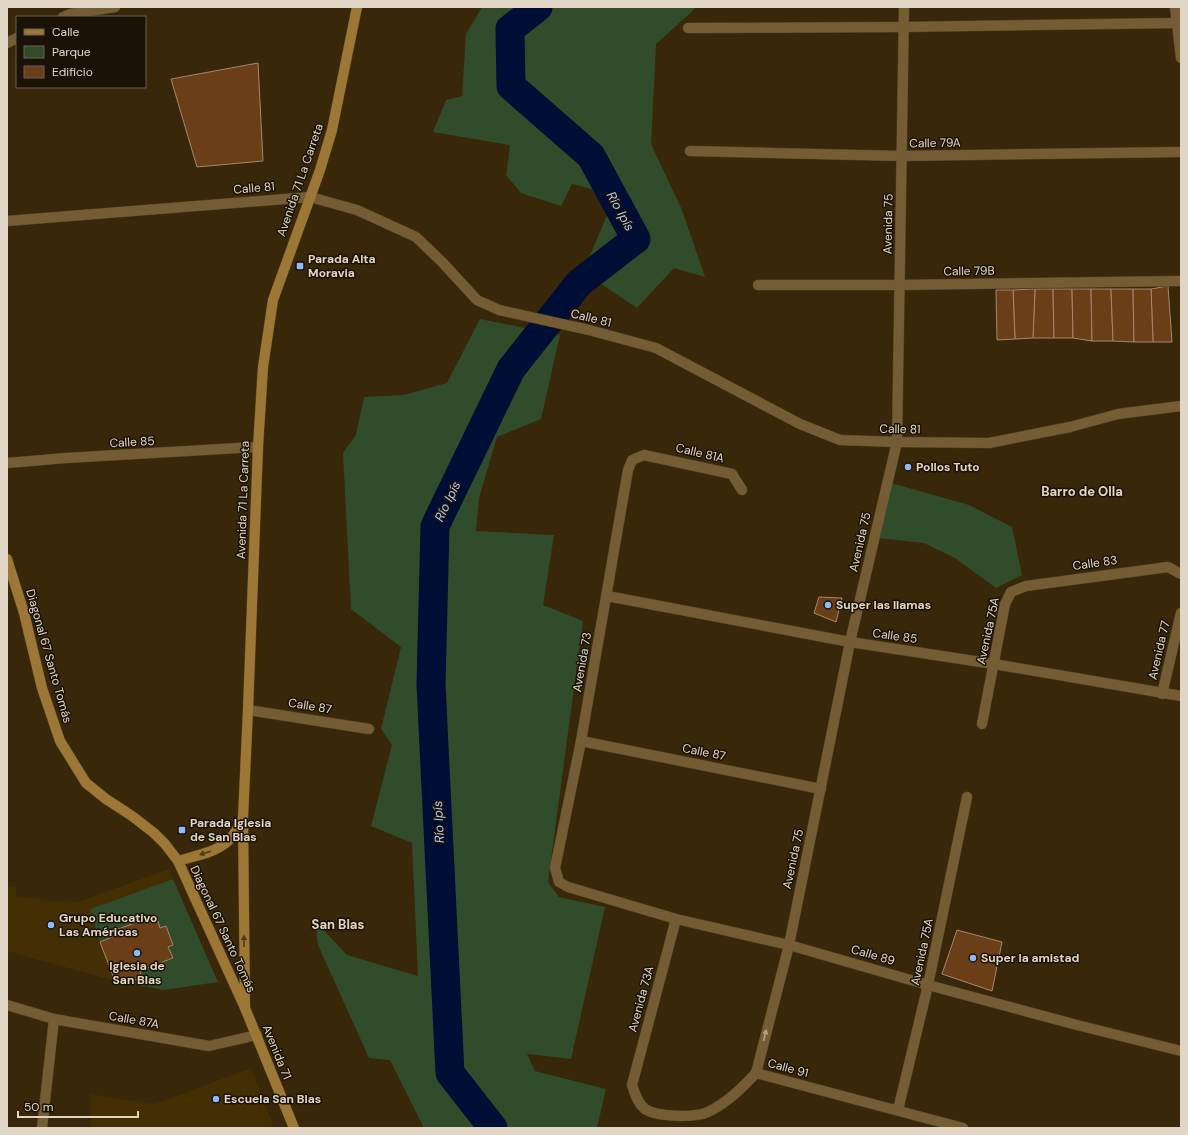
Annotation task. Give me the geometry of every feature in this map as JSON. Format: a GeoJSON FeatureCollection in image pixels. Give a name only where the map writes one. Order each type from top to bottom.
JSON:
{"type":"FeatureCollection","features":[{"type":"Feature","properties":{"kind":"street"},"geometry":{"type":"LineString","coordinates":[[67,12],[115,7]]}},
{"type":"Feature","properties":{"kind":"street","name":"Avenida 71 La Carreta"},"geometry":{"type":"LineString","coordinates":[[245,1008],[242,818],[248,710],[258,447],[263,366],[273,300],[320,170],[332,130],[357,7]]}},
{"type":"Feature","properties":{"kind":"street","name":"Avenida 75"},"geometry":{"type":"LineString","coordinates":[[756,1073],[788,945],[850,642],[896,442],[904,7]]}},
{"type":"Feature","properties":{"kind":"street"},"geometry":{"type":"LineString","coordinates":[[1175,7],[1181,58]]}},
{"type":"Feature","properties":{"kind":"street"},"geometry":{"type":"LineString","coordinates":[[688,28],[1177,23]]}},
{"type":"Feature","properties":{"kind":"street"},"geometry":{"type":"LineString","coordinates":[[7,43],[16,38]]}},
{"type":"Feature","properties":{"kind":"street","name":"Calle 79A"},"geometry":{"type":"LineString","coordinates":[[690,151],[902,156],[1181,152]]}},
{"type":"Feature","properties":{"kind":"street","name":"Calle 81"},"geometry":{"type":"LineString","coordinates":[[7,221],[310,197],[357,210],[416,237],[442,262],[477,300],[500,310],[589,330],[656,348],[800,424],[840,440],[989,443],[1070,427],[1118,414],[1181,406]]}},
{"type":"Feature","properties":{"kind":"street","name":"Calle 79B"},"geometry":{"type":"LineString","coordinates":[[758,285],[900,285],[1181,281]]}},
{"type":"Feature","properties":{"kind":"street","name":"Calle 85"},"geometry":{"type":"LineString","coordinates":[[7,463],[66,458],[258,447]]}},
{"type":"Feature","properties":{"kind":"street","name":"Calle 81A"},"geometry":{"type":"LineString","coordinates":[[644,454],[732,474],[742,490]]}},
{"type":"Feature","properties":{"kind":"street","name":"Avenida 73"},"geometry":{"type":"LineString","coordinates":[[559,882],[555,868],[581,741],[628,470],[632,460],[644,454]]}},
{"type":"Feature","properties":{"kind":"street","name":"Diagonal 67 Santo Tomás"},"geometry":{"type":"LineString","coordinates":[[7,559],[24,613],[42,688],[55,729],[63,747],[86,783],[154,833],[178,861],[245,1008]]}},
{"type":"Feature","properties":{"kind":"street","name":"Calle 83"},"geometry":{"type":"LineString","coordinates":[[1011,592],[1026,586],[1168,567],[1181,574]]}},
{"type":"Feature","properties":{"kind":"street","name":"Avenida 75A"},"geometry":{"type":"LineString","coordinates":[[982,724],[1005,604],[1011,592]]}},
{"type":"Feature","properties":{"kind":"street","name":"Calle 85"},"geometry":{"type":"LineString","coordinates":[[607,596],[850,642],[994,664],[1162,694],[1181,696]]}},
{"type":"Feature","properties":{"kind":"street","name":"Avenida 77"},"geometry":{"type":"LineString","coordinates":[[1162,694],[1181,613]]}},
{"type":"Feature","properties":{"kind":"street","name":"Calle 87"},"geometry":{"type":"LineString","coordinates":[[248,710],[369,729]]}},
{"type":"Feature","properties":{"kind":"street","name":"Calle 87"},"geometry":{"type":"LineString","coordinates":[[581,741],[821,788]]}},
{"type":"Feature","properties":{"kind":"street","name":"Avenida 75A"},"geometry":{"type":"LineString","coordinates":[[898,1110],[928,985],[967,797]]}},
{"type":"Feature","properties":{"kind":"street"},"geometry":{"type":"LineString","coordinates":[[178,861],[212,851],[223,845],[235,832],[242,818]]}},
{"type":"Feature","properties":{"kind":"street","name":"Calle 89"},"geometry":{"type":"LineString","coordinates":[[559,882],[568,887],[676,919],[788,945],[928,985],[1181,1051]]}},
{"type":"Feature","properties":{"kind":"street","name":"Avenida 73A"},"geometry":{"type":"LineString","coordinates":[[632,1085],[676,919]]}},
{"type":"Feature","properties":{"kind":"street","name":"Calle 87A"},"geometry":{"type":"LineString","coordinates":[[7,1005],[54,1019],[209,1046],[257,1035]]}},
{"type":"Feature","properties":{"kind":"street","name":"Avenida 71"},"geometry":{"type":"LineString","coordinates":[[245,1008],[294,1128]]}},
{"type":"Feature","properties":{"kind":"street"},"geometry":{"type":"LineString","coordinates":[[42,1128],[54,1019]]}},
{"type":"Feature","properties":{"kind":"street","name":"Calle 91"},"geometry":{"type":"LineString","coordinates":[[632,1085],[636,1098],[644,1109],[652,1112],[685,1116],[707,1113],[717,1107],[740,1090],[756,1073],[963,1128]]}},
{"type":"Feature","properties":{"kind":"shaded area","name":"Grupo Educativo Las Américas"},"geometry":{"type":"Polygon","coordinates":[[[169,869],[173,879],[90,909],[100,942],[115,981],[7,951],[7,886],[16,887],[16,896],[49,901],[78,902],[169,869]]]}},
{"type":"Feature","properties":{"kind":"shaded area","name":"Escuela San Blas"},"geometry":{"type":"Polygon","coordinates":[[[251,1068],[274,1128],[91,1128],[90,1094],[155,1104],[251,1068]]]}},
{"type":"Feature","properties":{"kind":"green space"},"geometry":{"type":"Polygon","coordinates":[[[482,7],[697,7],[656,44],[651,144],[682,210],[705,277],[674,268],[637,308],[583,272],[611,206],[600,191],[572,184],[561,206],[521,193],[506,175],[510,145],[433,132],[446,100],[462,96],[466,34],[482,7]]]}},
{"type":"Feature","properties":{"kind":"green space"},"geometry":{"type":"Polygon","coordinates":[[[480,319],[560,335],[541,419],[497,437],[479,498],[476,531],[554,535],[543,605],[583,621],[548,882],[559,897],[605,907],[571,1059],[527,1054],[535,1071],[606,1089],[597,1128],[424,1128],[390,1060],[369,1058],[318,945],[315,921],[347,955],[418,976],[412,843],[371,826],[392,745],[381,729],[401,647],[351,609],[343,453],[356,435],[364,397],[404,395],[447,383],[480,319]]]}},
{"type":"Feature","properties":{"kind":"green space"},"geometry":{"type":"Polygon","coordinates":[[[884,481],[969,505],[1012,527],[1022,575],[996,588],[955,558],[924,543],[877,538],[884,481]]]}},
{"type":"Feature","properties":{"kind":"green space"},"geometry":{"type":"Polygon","coordinates":[[[173,879],[218,982],[164,990],[115,981],[142,979],[140,971],[173,959],[168,947],[166,926],[160,928],[156,915],[100,942],[90,909],[173,879]]]}},
{"type":"Feature","properties":{"kind":"building"},"geometry":{"type":"Polygon","coordinates":[[[258,63],[263,161],[197,167],[171,79],[258,63]]]}},
{"type":"Feature","properties":{"kind":"building"},"geometry":{"type":"Polygon","coordinates":[[[1168,286],[1172,342],[1153,342],[1151,289],[1168,286]]]}},
{"type":"Feature","properties":{"kind":"building"},"geometry":{"type":"Polygon","coordinates":[[[1035,289],[1053,289],[1054,338],[1033,338],[1035,289]]]}},
{"type":"Feature","properties":{"kind":"building"},"geometry":{"type":"Polygon","coordinates":[[[1035,289],[1033,338],[1015,339],[1013,290],[1035,289]]]}},
{"type":"Feature","properties":{"kind":"building"},"geometry":{"type":"Polygon","coordinates":[[[1053,289],[1072,289],[1073,338],[1054,338],[1053,289]]]}},
{"type":"Feature","properties":{"kind":"building"},"geometry":{"type":"Polygon","coordinates":[[[1072,289],[1091,289],[1092,341],[1073,338],[1072,289]]]}},
{"type":"Feature","properties":{"kind":"building"},"geometry":{"type":"Polygon","coordinates":[[[1091,289],[1111,289],[1113,341],[1092,341],[1091,289]]]}},
{"type":"Feature","properties":{"kind":"building"},"geometry":{"type":"Polygon","coordinates":[[[1111,289],[1133,289],[1134,342],[1113,341],[1111,289]]]}},
{"type":"Feature","properties":{"kind":"building"},"geometry":{"type":"Polygon","coordinates":[[[1133,289],[1151,289],[1153,342],[1134,342],[1133,289]]]}},
{"type":"Feature","properties":{"kind":"building"},"geometry":{"type":"Polygon","coordinates":[[[996,290],[1013,290],[1015,339],[997,340],[996,290]]]}},
{"type":"Feature","properties":{"kind":"building","name":"Super las llamas"},"geometry":{"type":"Polygon","coordinates":[[[819,597],[842,598],[836,622],[814,613],[819,597]]]}},
{"type":"Feature","properties":{"kind":"building","name":"Iglesia de San Blas"},"geometry":{"type":"Polygon","coordinates":[[[156,915],[160,928],[166,926],[173,945],[168,947],[173,958],[140,971],[142,979],[115,981],[100,942],[115,936],[113,931],[156,915]]]}},
{"type":"Feature","properties":{"kind":"building","name":"Super la amistad"},"geometry":{"type":"Polygon","coordinates":[[[957,930],[1002,942],[992,991],[942,974],[957,930]]]}},
{"type":"Feature","properties":{"kind":"waterway","name":"Río Ipís"},"geometry":{"type":"LineString","coordinates":[[493,1128],[450,1073],[431,685],[435,526],[511,369],[579,283],[636,239],[591,156],[511,86],[510,29],[538,7]]}},
{"type":"Feature","properties":{"kind":"place","name":"Parada Alta Moravia"},"geometry":{"type":"Point","coordinates":[300,266]}},
{"type":"Feature","properties":{"kind":"place","name":"Pollos Tuto"},"geometry":{"type":"Point","coordinates":[908,467]}},
{"type":"Feature","properties":{"kind":"place","name":"Super las llamas"},"geometry":{"type":"Point","coordinates":[828,605]}},
{"type":"Feature","properties":{"kind":"place","name":"Parada Iglesia de San Blas"},"geometry":{"type":"Point","coordinates":[182,830]}},
{"type":"Feature","properties":{"kind":"place","name":"Grupo Educativo Las Américas"},"geometry":{"type":"Point","coordinates":[51,925]}},
{"type":"Feature","properties":{"kind":"place","name":"Iglesia de San Blas"},"geometry":{"type":"Point","coordinates":[137,953]}},
{"type":"Feature","properties":{"kind":"place","name":"Super la amistad"},"geometry":{"type":"Point","coordinates":[973,958]}},
{"type":"Feature","properties":{"kind":"place","name":"Escuela San Blas"},"geometry":{"type":"Point","coordinates":[216,1099]}},
{"type":"Feature","properties":{"kind":"district","name":"Barro de Olla"},"geometry":{"type":"Point","coordinates":[1082,491]}},
{"type":"Feature","properties":{"kind":"district","name":"San Blas"},"geometry":{"type":"Point","coordinates":[338,924]}}]}
